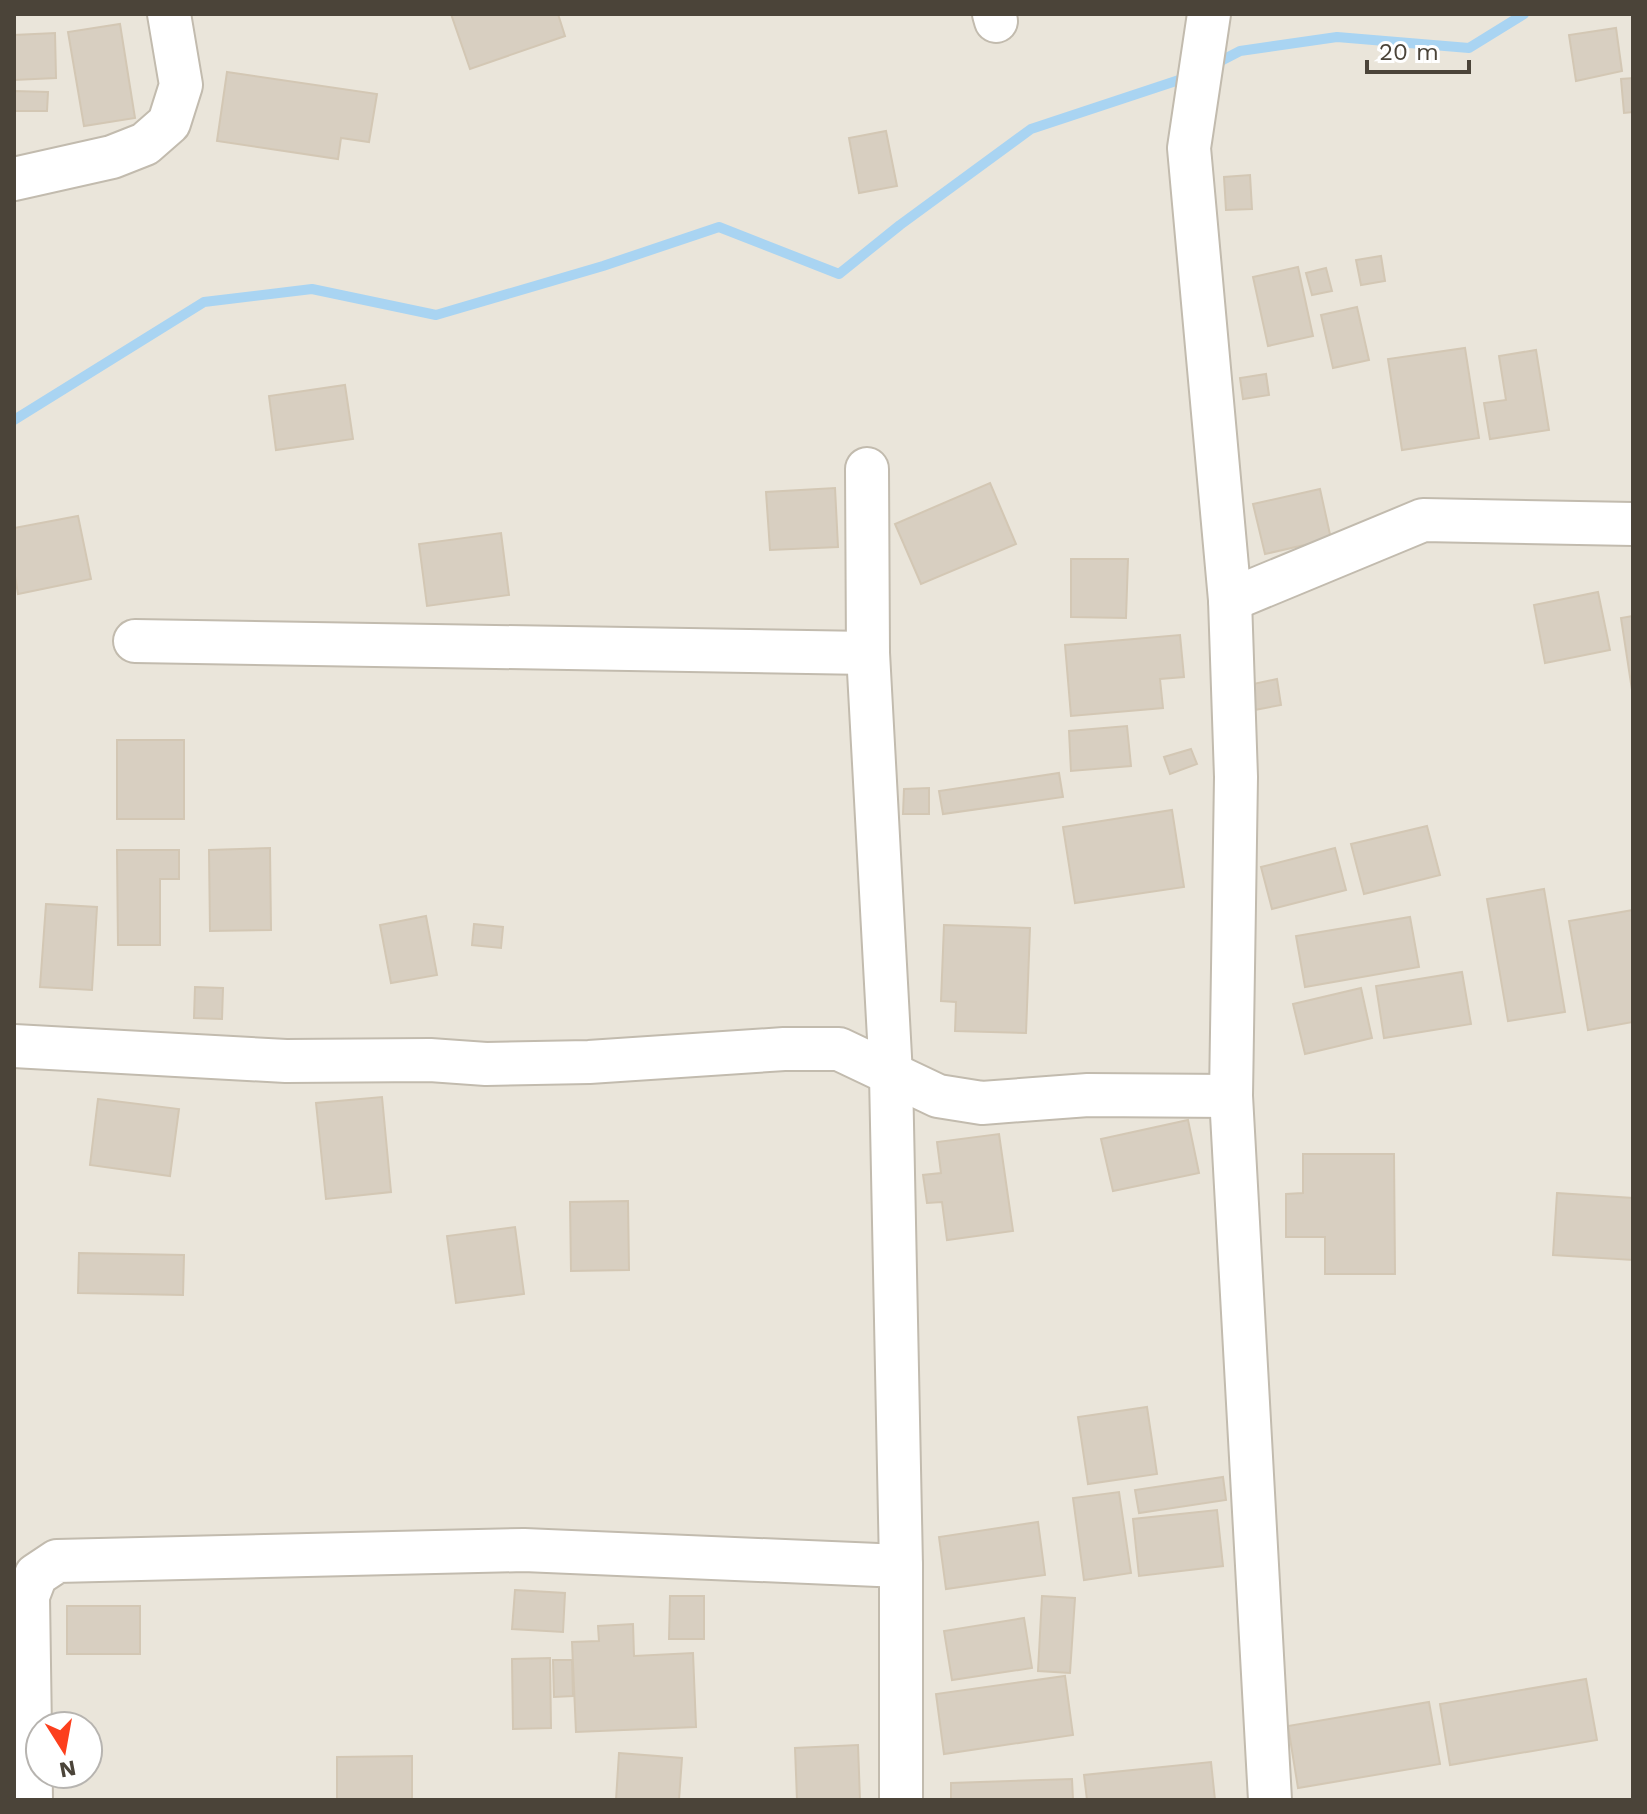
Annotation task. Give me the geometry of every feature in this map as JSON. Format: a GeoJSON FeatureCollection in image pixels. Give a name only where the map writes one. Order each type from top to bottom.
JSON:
{"type":"FeatureCollection","features":[{"type":"Feature","properties":{"kind":"street"},"geometry":{"type":"LineString","coordinates":[[14,179],[112,157],[145,144],[169,123],[181,85],[169,14]]}},
{"type":"Feature","properties":{"kind":"street"},"geometry":{"type":"LineString","coordinates":[[1208,20],[1189,148],[1230,600],[1236,777],[1231,1096],[1270,1800]]}},
{"type":"Feature","properties":{"kind":"street"},"geometry":{"type":"LineString","coordinates":[[867,469],[868,653],[891,1075],[901,1566],[901,1800]]}},
{"type":"Feature","properties":{"kind":"street"},"geometry":{"type":"LineString","coordinates":[[1230,600],[1423,520],[1633,524]]}},
{"type":"Feature","properties":{"kind":"street"},"geometry":{"type":"LineString","coordinates":[[135,641],[868,653]]}},
{"type":"Feature","properties":{"kind":"street"},"geometry":{"type":"LineString","coordinates":[[14,1046],[286,1061],[430,1060],[486,1064],[839,1049],[938,1096],[982,1103],[1088,1095],[1231,1096]]}},
{"type":"Feature","properties":{"kind":"street"},"geometry":{"type":"LineString","coordinates":[[31,1800],[28,1596],[36,1575],[57,1561],[524,1550],[901,1566]]}},
{"type":"Feature","properties":{"kind":"shaded area"},"geometry":{"type":"Polygon","coordinates":[[[14,14],[1633,14],[1633,1800],[14,1800],[14,14]]]}},
{"type":"Feature","properties":{"kind":"building"},"geometry":{"type":"Polygon","coordinates":[[[451,14],[558,14],[565,36],[470,69],[451,14]]]}},
{"type":"Feature","properties":{"kind":"building"},"geometry":{"type":"Polygon","coordinates":[[[120,24],[135,118],[84,126],[68,32],[120,24]]]}},
{"type":"Feature","properties":{"kind":"building"},"geometry":{"type":"Polygon","coordinates":[[[1616,28],[1622,71],[1576,81],[1569,35],[1616,28]]]}},
{"type":"Feature","properties":{"kind":"building"},"geometry":{"type":"Polygon","coordinates":[[[55,33],[56,78],[14,80],[14,35],[55,33]]]}},
{"type":"Feature","properties":{"kind":"building"},"geometry":{"type":"Polygon","coordinates":[[[227,72],[377,94],[369,142],[341,138],[338,159],[217,141],[227,72]]]}},
{"type":"Feature","properties":{"kind":"building"},"geometry":{"type":"Polygon","coordinates":[[[1633,78],[1633,112],[1624,113],[1621,79],[1633,78]]]}},
{"type":"Feature","properties":{"kind":"building"},"geometry":{"type":"Polygon","coordinates":[[[14,91],[48,92],[47,111],[14,111],[14,91]]]}},
{"type":"Feature","properties":{"kind":"building"},"geometry":{"type":"Polygon","coordinates":[[[886,131],[897,186],[859,193],[849,138],[886,131]]]}},
{"type":"Feature","properties":{"kind":"building"},"geometry":{"type":"Polygon","coordinates":[[[1250,175],[1252,209],[1226,210],[1224,177],[1250,175]]]}},
{"type":"Feature","properties":{"kind":"building"},"geometry":{"type":"Polygon","coordinates":[[[1381,256],[1385,281],[1361,285],[1356,260],[1381,256]]]}},
{"type":"Feature","properties":{"kind":"building"},"geometry":{"type":"Polygon","coordinates":[[[1298,267],[1313,336],[1268,346],[1253,277],[1298,267]]]}},
{"type":"Feature","properties":{"kind":"building"},"geometry":{"type":"Polygon","coordinates":[[[1326,268],[1332,291],[1312,295],[1306,273],[1326,268]]]}},
{"type":"Feature","properties":{"kind":"building"},"geometry":{"type":"Polygon","coordinates":[[[1357,307],[1369,360],[1333,368],[1321,315],[1357,307]]]}},
{"type":"Feature","properties":{"kind":"building"},"geometry":{"type":"Polygon","coordinates":[[[1465,348],[1479,438],[1402,450],[1388,359],[1465,348]]]}},
{"type":"Feature","properties":{"kind":"building"},"geometry":{"type":"Polygon","coordinates":[[[1536,350],[1549,430],[1490,439],[1484,403],[1506,400],[1499,356],[1536,350]]]}},
{"type":"Feature","properties":{"kind":"building"},"geometry":{"type":"Polygon","coordinates":[[[1266,374],[1269,395],[1243,399],[1240,378],[1266,374]]]}},
{"type":"Feature","properties":{"kind":"building"},"geometry":{"type":"Polygon","coordinates":[[[345,385],[353,439],[276,450],[269,396],[345,385]]]}},
{"type":"Feature","properties":{"kind":"building"},"geometry":{"type":"Polygon","coordinates":[[[990,483],[1016,544],[921,584],[895,524],[990,483]]]}},
{"type":"Feature","properties":{"kind":"building"},"geometry":{"type":"Polygon","coordinates":[[[835,488],[838,547],[770,550],[766,492],[835,488]]]}},
{"type":"Feature","properties":{"kind":"building"},"geometry":{"type":"Polygon","coordinates":[[[1320,489],[1331,539],[1265,554],[1253,504],[1320,489]]]}},
{"type":"Feature","properties":{"kind":"building"},"geometry":{"type":"Polygon","coordinates":[[[78,516],[91,579],[18,594],[14,570],[14,528],[78,516]]]}},
{"type":"Feature","properties":{"kind":"building"},"geometry":{"type":"Polygon","coordinates":[[[501,533],[509,595],[427,606],[419,544],[501,533]]]}},
{"type":"Feature","properties":{"kind":"building"},"geometry":{"type":"Polygon","coordinates":[[[1071,559],[1128,559],[1126,618],[1071,617],[1071,559]]]}},
{"type":"Feature","properties":{"kind":"building"},"geometry":{"type":"Polygon","coordinates":[[[1598,592],[1610,650],[1545,663],[1534,605],[1598,592]]]}},
{"type":"Feature","properties":{"kind":"building"},"geometry":{"type":"Polygon","coordinates":[[[1633,616],[1633,690],[1632,690],[1621,618],[1633,616]]]}},
{"type":"Feature","properties":{"kind":"building"},"geometry":{"type":"Polygon","coordinates":[[[1180,635],[1184,677],[1160,679],[1163,708],[1071,716],[1065,645],[1180,635]]]}},
{"type":"Feature","properties":{"kind":"building"},"geometry":{"type":"Polygon","coordinates":[[[1277,679],[1281,705],[1249,711],[1244,686],[1277,679]]]}},
{"type":"Feature","properties":{"kind":"building"},"geometry":{"type":"Polygon","coordinates":[[[1127,726],[1131,766],[1071,771],[1069,731],[1127,726]]]}},
{"type":"Feature","properties":{"kind":"building"},"geometry":{"type":"Polygon","coordinates":[[[117,740],[184,740],[184,819],[117,819],[117,740]]]}},
{"type":"Feature","properties":{"kind":"building"},"geometry":{"type":"Polygon","coordinates":[[[1191,749],[1197,764],[1170,774],[1164,757],[1191,749]]]}},
{"type":"Feature","properties":{"kind":"building"},"geometry":{"type":"Polygon","coordinates":[[[1059,773],[1063,797],[943,814],[939,791],[1059,773]]]}},
{"type":"Feature","properties":{"kind":"building"},"geometry":{"type":"Polygon","coordinates":[[[929,788],[929,814],[903,814],[904,789],[929,788]]]}},
{"type":"Feature","properties":{"kind":"building"},"geometry":{"type":"Polygon","coordinates":[[[1172,810],[1184,887],[1075,903],[1063,827],[1172,810]]]}},
{"type":"Feature","properties":{"kind":"building"},"geometry":{"type":"Polygon","coordinates":[[[1427,826],[1440,875],[1364,894],[1351,844],[1427,826]]]}},
{"type":"Feature","properties":{"kind":"building"},"geometry":{"type":"Polygon","coordinates":[[[270,848],[271,930],[210,931],[209,850],[270,848]]]}},
{"type":"Feature","properties":{"kind":"building"},"geometry":{"type":"Polygon","coordinates":[[[1335,848],[1346,890],[1272,909],[1261,867],[1335,848]]]}},
{"type":"Feature","properties":{"kind":"building"},"geometry":{"type":"Polygon","coordinates":[[[117,850],[179,850],[179,879],[160,879],[160,945],[118,945],[117,850]]]}},
{"type":"Feature","properties":{"kind":"building"},"geometry":{"type":"Polygon","coordinates":[[[1544,889],[1565,1012],[1508,1021],[1487,899],[1544,889]]]}},
{"type":"Feature","properties":{"kind":"building"},"geometry":{"type":"Polygon","coordinates":[[[46,904],[97,907],[92,990],[40,987],[46,904]]]}},
{"type":"Feature","properties":{"kind":"building"},"geometry":{"type":"Polygon","coordinates":[[[1633,910],[1633,1022],[1588,1030],[1569,921],[1633,910]]]}},
{"type":"Feature","properties":{"kind":"building"},"geometry":{"type":"Polygon","coordinates":[[[426,916],[437,975],[391,983],[380,925],[426,916]]]}},
{"type":"Feature","properties":{"kind":"building"},"geometry":{"type":"Polygon","coordinates":[[[1410,917],[1419,967],[1305,987],[1296,936],[1410,917]]]}},
{"type":"Feature","properties":{"kind":"building"},"geometry":{"type":"Polygon","coordinates":[[[474,924],[503,927],[501,948],[472,945],[474,924]]]}},
{"type":"Feature","properties":{"kind":"building"},"geometry":{"type":"Polygon","coordinates":[[[944,925],[1030,928],[1026,1033],[955,1031],[956,1002],[941,1001],[944,925]]]}},
{"type":"Feature","properties":{"kind":"building"},"geometry":{"type":"Polygon","coordinates":[[[1462,972],[1471,1024],[1384,1038],[1376,986],[1462,972]]]}},
{"type":"Feature","properties":{"kind":"building"},"geometry":{"type":"Polygon","coordinates":[[[195,987],[223,988],[222,1019],[194,1018],[195,987]]]}},
{"type":"Feature","properties":{"kind":"building"},"geometry":{"type":"Polygon","coordinates":[[[1361,988],[1372,1038],[1305,1054],[1293,1004],[1361,988]]]}},
{"type":"Feature","properties":{"kind":"building"},"geometry":{"type":"Polygon","coordinates":[[[382,1097],[391,1192],[326,1199],[316,1103],[382,1097]]]}},
{"type":"Feature","properties":{"kind":"building"},"geometry":{"type":"Polygon","coordinates":[[[98,1099],[179,1109],[170,1176],[90,1165],[98,1099]]]}},
{"type":"Feature","properties":{"kind":"building"},"geometry":{"type":"Polygon","coordinates":[[[1188,1120],[1199,1173],[1113,1191],[1101,1139],[1188,1120]]]}},
{"type":"Feature","properties":{"kind":"building"},"geometry":{"type":"Polygon","coordinates":[[[999,1134],[1013,1231],[947,1240],[942,1202],[927,1203],[923,1175],[941,1173],[937,1142],[999,1134]]]}},
{"type":"Feature","properties":{"kind":"building"},"geometry":{"type":"Polygon","coordinates":[[[1303,1154],[1394,1154],[1395,1274],[1325,1274],[1325,1237],[1286,1237],[1286,1194],[1303,1193],[1303,1154]]]}},
{"type":"Feature","properties":{"kind":"building"},"geometry":{"type":"Polygon","coordinates":[[[1557,1193],[1633,1198],[1633,1260],[1553,1255],[1557,1193]]]}},
{"type":"Feature","properties":{"kind":"building"},"geometry":{"type":"Polygon","coordinates":[[[628,1201],[629,1270],[571,1271],[570,1202],[628,1201]]]}},
{"type":"Feature","properties":{"kind":"building"},"geometry":{"type":"Polygon","coordinates":[[[515,1227],[524,1294],[456,1303],[447,1236],[515,1227]]]}},
{"type":"Feature","properties":{"kind":"building"},"geometry":{"type":"Polygon","coordinates":[[[79,1253],[184,1255],[183,1295],[78,1293],[79,1253]]]}},
{"type":"Feature","properties":{"kind":"building"},"geometry":{"type":"Polygon","coordinates":[[[1147,1407],[1157,1474],[1088,1484],[1078,1417],[1147,1407]]]}},
{"type":"Feature","properties":{"kind":"building"},"geometry":{"type":"Polygon","coordinates":[[[1223,1477],[1226,1500],[1139,1513],[1135,1490],[1223,1477]]]}},
{"type":"Feature","properties":{"kind":"building"},"geometry":{"type":"Polygon","coordinates":[[[1119,1492],[1131,1573],[1084,1580],[1073,1498],[1119,1492]]]}},
{"type":"Feature","properties":{"kind":"building"},"geometry":{"type":"Polygon","coordinates":[[[1217,1510],[1223,1566],[1139,1576],[1133,1519],[1217,1510]]]}},
{"type":"Feature","properties":{"kind":"building"},"geometry":{"type":"Polygon","coordinates":[[[1038,1522],[1045,1575],[946,1589],[939,1537],[1038,1522]]]}},
{"type":"Feature","properties":{"kind":"building"},"geometry":{"type":"Polygon","coordinates":[[[515,1590],[565,1593],[563,1632],[512,1629],[515,1590]]]}},
{"type":"Feature","properties":{"kind":"building"},"geometry":{"type":"Polygon","coordinates":[[[670,1596],[704,1596],[704,1639],[669,1639],[670,1596]]]}},
{"type":"Feature","properties":{"kind":"building"},"geometry":{"type":"Polygon","coordinates":[[[1042,1596],[1075,1598],[1070,1673],[1038,1671],[1042,1596]]]}},
{"type":"Feature","properties":{"kind":"building"},"geometry":{"type":"Polygon","coordinates":[[[67,1606],[140,1606],[140,1654],[67,1654],[67,1606]]]}},
{"type":"Feature","properties":{"kind":"building"},"geometry":{"type":"Polygon","coordinates":[[[1024,1618],[1032,1668],[952,1680],[944,1631],[1024,1618]]]}},
{"type":"Feature","properties":{"kind":"building"},"geometry":{"type":"Polygon","coordinates":[[[633,1624],[634,1656],[693,1653],[696,1727],[576,1732],[572,1642],[599,1641],[598,1626],[633,1624]]]}},
{"type":"Feature","properties":{"kind":"building"},"geometry":{"type":"Polygon","coordinates":[[[550,1658],[551,1728],[513,1729],[512,1659],[550,1658]]]}},
{"type":"Feature","properties":{"kind":"building"},"geometry":{"type":"Polygon","coordinates":[[[553,1660],[572,1660],[573,1696],[554,1697],[553,1660]]]}},
{"type":"Feature","properties":{"kind":"building"},"geometry":{"type":"Polygon","coordinates":[[[1065,1676],[1073,1735],[944,1754],[936,1694],[1065,1676]]]}},
{"type":"Feature","properties":{"kind":"building"},"geometry":{"type":"Polygon","coordinates":[[[1586,1679],[1597,1740],[1450,1765],[1440,1704],[1586,1679]]]}},
{"type":"Feature","properties":{"kind":"building"},"geometry":{"type":"Polygon","coordinates":[[[1429,1702],[1440,1764],[1298,1788],[1288,1726],[1429,1702]]]}},
{"type":"Feature","properties":{"kind":"building"},"geometry":{"type":"Polygon","coordinates":[[[858,1745],[860,1800],[797,1800],[795,1748],[858,1745]]]}},
{"type":"Feature","properties":{"kind":"building"},"geometry":{"type":"Polygon","coordinates":[[[619,1753],[682,1758],[679,1800],[616,1800],[619,1753]]]}},
{"type":"Feature","properties":{"kind":"building"},"geometry":{"type":"Polygon","coordinates":[[[412,1756],[412,1800],[337,1800],[337,1757],[412,1756]]]}},
{"type":"Feature","properties":{"kind":"building"},"geometry":{"type":"Polygon","coordinates":[[[1211,1762],[1215,1800],[1087,1800],[1084,1775],[1211,1762]]]}},
{"type":"Feature","properties":{"kind":"building"},"geometry":{"type":"Polygon","coordinates":[[[1072,1779],[1073,1800],[951,1800],[951,1783],[1072,1779]]]}},
{"type":"Feature","properties":{"kind":"waterway"},"geometry":{"type":"LineString","coordinates":[[1213,65],[1240,51],[1337,37],[1469,48],[1524,14]]}},
{"type":"Feature","properties":{"kind":"waterway"},"geometry":{"type":"LineString","coordinates":[[14,420],[204,302],[312,289],[436,315],[603,266],[719,227],[839,274],[1031,129],[1188,77]]}}]}
